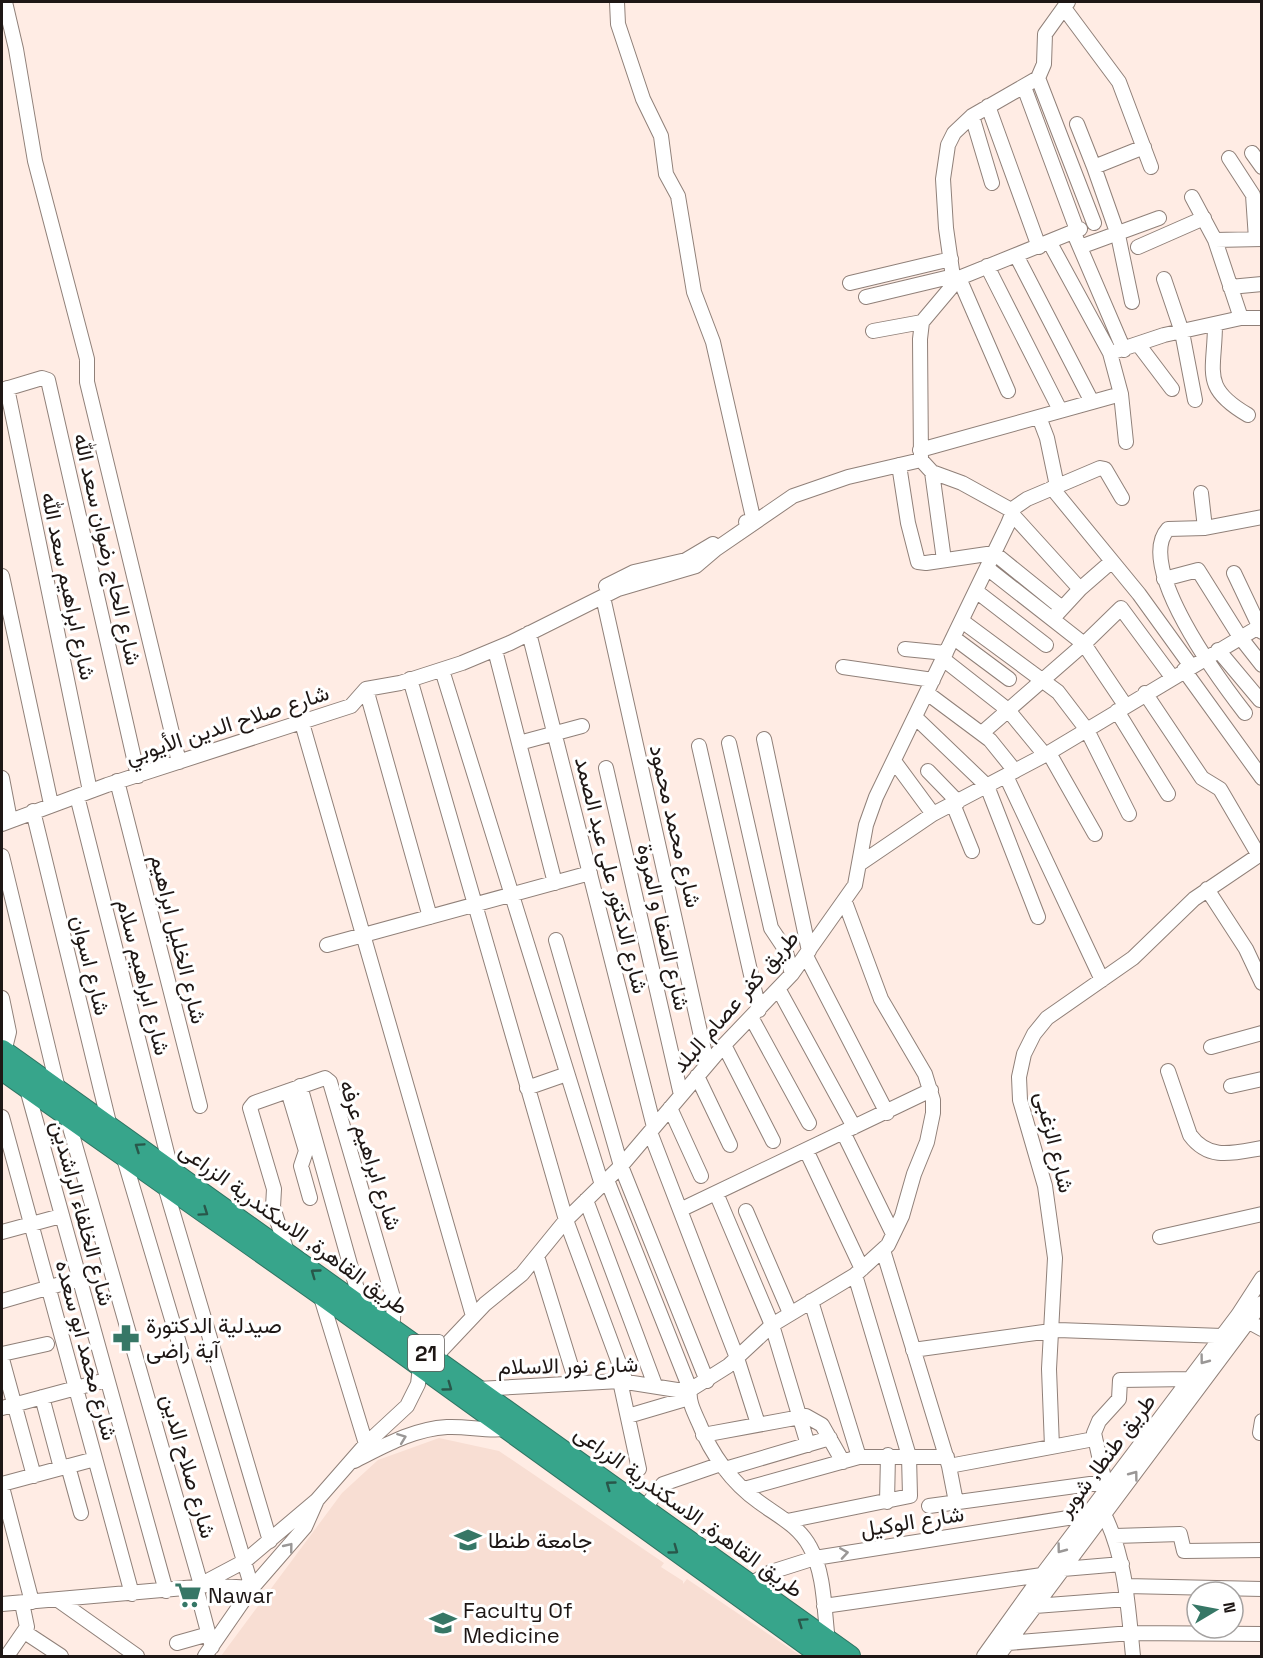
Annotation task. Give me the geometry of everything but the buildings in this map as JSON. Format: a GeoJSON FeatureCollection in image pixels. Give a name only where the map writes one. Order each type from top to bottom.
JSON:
{"type":"FeatureCollection","features":[{"type":"Feature","properties":{"kind":"highway","name":"طريق القاهرة, الاسكندرية الزراعى"},"geometry":{"type":"LineString","coordinates":[[2,1057],[110,1127],[168,1176],[320,1294],[427,1363],[477,1389],[715,1570],[825,1649],[850,1656]]}},
{"type":"Feature","properties":{"kind":"highway","name":"طريق القاهرة, الاسكندرية الزراعى"},"geometry":{"type":"LineString","coordinates":[[2,1057],[27,1089],[123,1155],[168,1176],[286,1252],[389,1327],[504,1429],[647,1518]]}},
{"type":"Feature","properties":{"kind":"highway","name":"طريق القاهرة, الاسكندرية الزراعى"},"geometry":{"type":"LineString","coordinates":[[715,1570],[749,1585],[825,1649]]}},
{"type":"Feature","properties":{"kind":"street"},"geometry":{"type":"LineString","coordinates":[[4,2],[16,49],[35,161],[87,359],[87,382],[179,762]]}},
{"type":"Feature","properties":{"kind":"street"},"geometry":{"type":"LineString","coordinates":[[617,2],[618,24],[643,99],[661,136],[666,174],[678,196],[694,292],[713,342],[754,522]]}},
{"type":"Feature","properties":{"kind":"street"},"geometry":{"type":"LineString","coordinates":[[1008,391],[956,278],[951,259],[944,199],[944,156],[954,133],[972,116],[1038,78],[1044,64],[1045,34],[1066,5],[1119,82],[1151,167]]}},
{"type":"Feature","properties":{"kind":"street"},"geometry":{"type":"LineString","coordinates":[[1038,78],[1094,223]]}},
{"type":"Feature","properties":{"kind":"street"},"geometry":{"type":"LineString","coordinates":[[1024,87],[1080,247],[1124,350]]}},
{"type":"Feature","properties":{"kind":"street"},"geometry":{"type":"LineString","coordinates":[[988,106],[1044,245],[1110,353],[1121,394],[1126,442]]}},
{"type":"Feature","properties":{"kind":"street"},"geometry":{"type":"LineString","coordinates":[[972,116],[992,183]]}},
{"type":"Feature","properties":{"kind":"street"},"geometry":{"type":"LineString","coordinates":[[1077,124],[1113,216],[1132,302]]}},
{"type":"Feature","properties":{"kind":"street"},"geometry":{"type":"LineString","coordinates":[[1094,167],[1144,147]]}},
{"type":"Feature","properties":{"kind":"street"},"geometry":{"type":"LineString","coordinates":[[1252,153],[1262,167]]}},
{"type":"Feature","properties":{"kind":"street"},"geometry":{"type":"LineString","coordinates":[[1215,240],[1259,239],[1257,195],[1229,158]]}},
{"type":"Feature","properties":{"kind":"street"},"geometry":{"type":"LineString","coordinates":[[1192,197],[1215,240],[1241,318]]}},
{"type":"Feature","properties":{"kind":"street"},"geometry":{"type":"LineString","coordinates":[[866,297],[956,278],[1113,216]]}},
{"type":"Feature","properties":{"kind":"street"},"geometry":{"type":"LineString","coordinates":[[1080,247],[1118,235],[1159,218]]}},
{"type":"Feature","properties":{"kind":"street"},"geometry":{"type":"LineString","coordinates":[[1138,247],[1204,218]]}},
{"type":"Feature","properties":{"kind":"street"},"geometry":{"type":"LineString","coordinates":[[1016,255],[1092,402]]}},
{"type":"Feature","properties":{"kind":"street"},"geometry":{"type":"LineString","coordinates":[[850,283],[951,259]]}},
{"type":"Feature","properties":{"kind":"street"},"geometry":{"type":"LineString","coordinates":[[987,266],[1060,410]]}},
{"type":"Feature","properties":{"kind":"street"},"geometry":{"type":"LineString","coordinates":[[873,331],[922,322],[951,288],[956,278]]}},
{"type":"Feature","properties":{"kind":"street"},"geometry":{"type":"LineString","coordinates":[[1164,279],[1182,332],[1195,400]]}},
{"type":"Feature","properties":{"kind":"street"},"geometry":{"type":"LineString","coordinates":[[1230,287],[1262,284]]}},
{"type":"Feature","properties":{"kind":"street"},"geometry":{"type":"LineString","coordinates":[[1110,353],[1164,335],[1241,318],[1262,318]]}},
{"type":"Feature","properties":{"kind":"street"},"geometry":{"type":"LineString","coordinates":[[922,322],[920,455],[932,472],[944,560]]}},
{"type":"Feature","properties":{"kind":"street"},"geometry":{"type":"LineString","coordinates":[[1215,324],[1213,374],[1216,389],[1232,405],[1248,415]]}},
{"type":"Feature","properties":{"kind":"street"},"geometry":{"type":"LineString","coordinates":[[1138,344],[1172,388]]}},
{"type":"Feature","properties":{"kind":"street","name":"شارع الحاج رضوان سعد الله"},"geometry":{"type":"LineString","coordinates":[[4,389],[42,378],[48,380],[138,776]]}},
{"type":"Feature","properties":{"kind":"street","name":"شارع ابراهيم سعد الله"},"geometry":{"type":"LineString","coordinates":[[4,389],[83,794]]}},
{"type":"Feature","properties":{"kind":"street","name":"شارع صلاح الدين الأيوبي"},"geometry":{"type":"LineString","coordinates":[[6,822],[117,781],[351,706],[366,689],[410,680],[495,650],[628,586],[696,566],[716,549],[793,496],[898,465],[920,455],[1060,410],[1121,394]]}},
{"type":"Feature","properties":{"kind":"street"},"geometry":{"type":"LineString","coordinates":[[1039,417],[1047,438],[1054,488],[1111,562],[1140,594],[1182,671]]}},
{"type":"Feature","properties":{"kind":"street"},"geometry":{"type":"LineString","coordinates":[[898,465],[916,560],[920,563],[994,553],[1058,613],[1084,644],[1168,795]]}},
{"type":"Feature","properties":{"kind":"street"},"geometry":{"type":"LineString","coordinates":[[1012,512],[1027,499],[1103,468],[1122,498]]}},
{"type":"Feature","properties":{"kind":"street"},"geometry":{"type":"LineString","coordinates":[[932,472],[962,483],[1012,512],[1080,589]]}},
{"type":"Feature","properties":{"kind":"street"},"geometry":{"type":"LineString","coordinates":[[1201,493],[1205,528]]}},
{"type":"Feature","properties":{"kind":"street","name":"طريق كفر عصام البلد"},"geometry":{"type":"LineString","coordinates":[[427,1363],[473,1317],[522,1274],[566,1220],[621,1166],[724,1045],[779,990],[845,902],[855,885],[870,811],[1012,512]]}},
{"type":"Feature","properties":{"kind":"street"},"geometry":{"type":"LineString","coordinates":[[1245,713],[1204,658],[1164,579],[1160,544],[1168,529],[1205,528],[1262,517]]}},
{"type":"Feature","properties":{"kind":"street","name":"شارع صلاح الدين الأيوبي"},"geometry":{"type":"LineString","coordinates":[[560,617],[562,609],[625,576],[686,560],[746,522],[754,522]]}},
{"type":"Feature","properties":{"kind":"street"},"geometry":{"type":"LineString","coordinates":[[1058,613],[1080,589],[1111,562]]}},
{"type":"Feature","properties":{"kind":"street"},"geometry":{"type":"LineString","coordinates":[[987,568],[1058,613]]}},
{"type":"Feature","properties":{"kind":"street"},"geometry":{"type":"LineString","coordinates":[[1164,579],[1198,570],[1240,637],[1262,665]]}},
{"type":"Feature","properties":{"kind":"street"},"geometry":{"type":"LineString","coordinates":[[861,863],[933,814],[1047,754],[1182,671],[1260,628],[1234,573]]}},
{"type":"Feature","properties":{"kind":"street"},"geometry":{"type":"LineString","coordinates":[[2,576],[51,804]]}},
{"type":"Feature","properties":{"kind":"street"},"geometry":{"type":"LineString","coordinates":[[976,591],[1046,645]]}},
{"type":"Feature","properties":{"kind":"street","name":"شارع محمد محمود"},"geometry":{"type":"LineString","coordinates":[[603,597],[707,1064]]}},
{"type":"Feature","properties":{"kind":"street"},"geometry":{"type":"LineString","coordinates":[[982,734],[1084,644],[1121,608],[1182,671],[1262,778]]}},
{"type":"Feature","properties":{"kind":"street"},"geometry":{"type":"LineString","coordinates":[[962,621],[1058,692],[1087,730],[1129,814]]}},
{"type":"Feature","properties":{"kind":"street","name":"شارع الدكتور على عبد الصمد"},"geometry":{"type":"LineString","coordinates":[[529,633],[652,1129],[680,1210],[737,1358],[758,1424]]}},
{"type":"Feature","properties":{"kind":"street"},"geometry":{"type":"LineString","coordinates":[[954,638],[1009,679]]}},
{"type":"Feature","properties":{"kind":"street"},"geometry":{"type":"LineString","coordinates":[[905,649],[945,656],[1008,710],[1047,754],[1095,834]]}},
{"type":"Feature","properties":{"kind":"street"},"geometry":{"type":"LineString","coordinates":[[495,650],[555,883]]}},
{"type":"Feature","properties":{"kind":"street"},"geometry":{"type":"LineString","coordinates":[[1218,650],[1260,700]]}},
{"type":"Feature","properties":{"kind":"street"},"geometry":{"type":"LineString","coordinates":[[843,667],[930,686],[982,734],[1011,773],[1102,980]]}},
{"type":"Feature","properties":{"kind":"street"},"geometry":{"type":"LineString","coordinates":[[442,670],[567,1074],[604,1183],[689,1393],[703,1435],[723,1467],[744,1490],[802,1534],[815,1558],[824,1606],[825,1649]]}},
{"type":"Feature","properties":{"kind":"street"},"geometry":{"type":"LineString","coordinates":[[410,680],[566,1220],[623,1382],[639,1469]]}},
{"type":"Feature","properties":{"kind":"street"},"geometry":{"type":"LineString","coordinates":[[366,689],[430,916]]}},
{"type":"Feature","properties":{"kind":"street"},"geometry":{"type":"LineString","coordinates":[[1145,693],[1202,778],[1220,789],[1260,854]]}},
{"type":"Feature","properties":{"kind":"street"},"geometry":{"type":"LineString","coordinates":[[915,717],[987,786],[1038,918]]}},
{"type":"Feature","properties":{"kind":"street"},"geometry":{"type":"LineString","coordinates":[[302,723],[473,1317]]}},
{"type":"Feature","properties":{"kind":"street"},"geometry":{"type":"LineString","coordinates":[[519,743],[582,726]]}},
{"type":"Feature","properties":{"kind":"street"},"geometry":{"type":"LineString","coordinates":[[764,740],[808,953],[887,1113]]}},
{"type":"Feature","properties":{"kind":"street"},"geometry":{"type":"LineString","coordinates":[[729,743],[771,928],[785,949],[792,974]]}},
{"type":"Feature","properties":{"kind":"street"},"geometry":{"type":"LineString","coordinates":[[699,746],[755,1014],[808,1123]]}},
{"type":"Feature","properties":{"kind":"street"},"geometry":{"type":"LineString","coordinates":[[894,761],[933,814]]}},
{"type":"Feature","properties":{"kind":"street","name":"شارع الصفا و المروة"},"geometry":{"type":"LineString","coordinates":[[606,768],[681,1095]]}},
{"type":"Feature","properties":{"kind":"street"},"geometry":{"type":"LineString","coordinates":[[928,771],[956,803],[972,851]]}},
{"type":"Feature","properties":{"kind":"street"},"geometry":{"type":"LineString","coordinates":[[2,778],[6,822]]}},
{"type":"Feature","properties":{"kind":"street","name":"شارع الخليل ابراهيم"},"geometry":{"type":"LineString","coordinates":[[117,781],[200,1106]]}},
{"type":"Feature","properties":{"kind":"street","name":"شارع ابراهيم سلام"},"geometry":{"type":"LineString","coordinates":[[83,794],[168,1176],[270,1541]]}},
{"type":"Feature","properties":{"kind":"street","name":"شارع اسوان"},"geometry":{"type":"LineString","coordinates":[[33,811],[110,1127]]}},
{"type":"Feature","properties":{"kind":"street","name":"شارع الزغبى"},"geometry":{"type":"LineString","coordinates":[[1052,1447],[1049,1369],[1055,1258],[1052,1222],[1040,1163],[1023,1112],[1019,1077],[1024,1054],[1047,1018],[1142,951],[1208,889],[1260,854]]}},
{"type":"Feature","properties":{"kind":"street"},"geometry":{"type":"LineString","coordinates":[[2,855],[59,1093]]}},
{"type":"Feature","properties":{"kind":"street"},"geometry":{"type":"LineString","coordinates":[[327,945],[590,873]]}},
{"type":"Feature","properties":{"kind":"street"},"geometry":{"type":"LineString","coordinates":[[1208,889],[1246,949],[1262,982]]}},
{"type":"Feature","properties":{"kind":"street"},"geometry":{"type":"LineString","coordinates":[[628,1416],[689,1393],[707,1381],[790,1312],[859,1272],[883,1250],[893,1234],[931,1128],[933,1113],[931,1090],[925,1074],[881,999],[845,902]]}},
{"type":"Feature","properties":{"kind":"street"},"geometry":{"type":"LineString","coordinates":[[556,940],[621,1166],[707,1381]]}},
{"type":"Feature","properties":{"kind":"street"},"geometry":{"type":"LineString","coordinates":[[779,990],[849,1129],[893,1234]]}},
{"type":"Feature","properties":{"kind":"street"},"geometry":{"type":"LineString","coordinates":[[2,998],[9,1032],[2,1057]]}},
{"type":"Feature","properties":{"kind":"street"},"geometry":{"type":"LineString","coordinates":[[1211,1047],[1262,1033]]}},
{"type":"Feature","properties":{"kind":"street"},"geometry":{"type":"LineString","coordinates":[[724,1045],[773,1141]]}},
{"type":"Feature","properties":{"kind":"street"},"geometry":{"type":"LineString","coordinates":[[1168,1071],[1190,1135],[1204,1150],[1223,1155],[1262,1148]]}},
{"type":"Feature","properties":{"kind":"street"},"geometry":{"type":"LineString","coordinates":[[527,1088],[567,1074]]}},
{"type":"Feature","properties":{"kind":"street"},"geometry":{"type":"LineString","coordinates":[[697,1076],[730,1145]]}},
{"type":"Feature","properties":{"kind":"street","name":"شارع ابراهيم عرفه"},"geometry":{"type":"LineString","coordinates":[[286,1252],[273,1207],[274,1189],[250,1111],[254,1103],[322,1078],[330,1082],[394,1301],[395,1310],[389,1327]]}},
{"type":"Feature","properties":{"kind":"street"},"geometry":{"type":"LineString","coordinates":[[1231,1086],[1262,1079]]}},
{"type":"Feature","properties":{"kind":"street"},"geometry":{"type":"LineString","coordinates":[[294,1088],[306,1151],[301,1166],[310,1198]]}},
{"type":"Feature","properties":{"kind":"street"},"geometry":{"type":"LineString","coordinates":[[294,1088],[362,1307]]}},
{"type":"Feature","properties":{"kind":"street","name":"شارع الخلفاء الراشدين"},"geometry":{"type":"LineString","coordinates":[[27,1089],[166,1591]]}},
{"type":"Feature","properties":{"kind":"street"},"geometry":{"type":"LineString","coordinates":[[680,1210],[931,1090]]}},
{"type":"Feature","properties":{"kind":"street"},"geometry":{"type":"LineString","coordinates":[[670,1108],[701,1176]]}},
{"type":"Feature","properties":{"kind":"street","name":"شارع محمد ابو سعده"},"geometry":{"type":"LineString","coordinates":[[2,1117],[132,1594]]}},
{"type":"Feature","properties":{"kind":"street","name":"شارع صلاح الدين"},"geometry":{"type":"LineString","coordinates":[[67,1117],[199,1586],[209,1646]]}},
{"type":"Feature","properties":{"kind":"street"},"geometry":{"type":"LineString","coordinates":[[787,1521],[910,1496],[909,1456],[859,1272],[806,1150]]}},
{"type":"Feature","properties":{"kind":"street"},"geometry":{"type":"LineString","coordinates":[[123,1155],[180,1354],[252,1588]]}},
{"type":"Feature","properties":{"kind":"street"},"geometry":{"type":"LineString","coordinates":[[716,1193],[772,1325],[808,1445]]}},
{"type":"Feature","properties":{"kind":"street"},"geometry":{"type":"LineString","coordinates":[[586,1200],[655,1385]]}},
{"type":"Feature","properties":{"kind":"street"},"geometry":{"type":"LineString","coordinates":[[746,1211],[790,1312]]}},
{"type":"Feature","properties":{"kind":"street"},"geometry":{"type":"LineString","coordinates":[[1160,1237],[1262,1214]]}},
{"type":"Feature","properties":{"kind":"street"},"geometry":{"type":"LineString","coordinates":[[2,1232],[61,1216]]}},
{"type":"Feature","properties":{"kind":"street"},"geometry":{"type":"LineString","coordinates":[[883,1250],[948,1462],[956,1502]]}},
{"type":"Feature","properties":{"kind":"street"},"geometry":{"type":"LineString","coordinates":[[537,1256],[576,1382]]}},
{"type":"Feature","properties":{"kind":"street","name":"طريق طنطا, شوبر"},"geometry":{"type":"LineString","coordinates":[[984,1656],[1087,1515],[1110,1489],[1242,1319],[1262,1278]]}},
{"type":"Feature","properties":{"kind":"street"},"geometry":{"type":"LineString","coordinates":[[2,1297],[48,1288],[78,1279]]}},
{"type":"Feature","properties":{"kind":"street"},"geometry":{"type":"LineString","coordinates":[[320,1294],[366,1444]]}},
{"type":"Feature","properties":{"kind":"street"},"geometry":{"type":"LineString","coordinates":[[811,1300],[859,1457]]}},
{"type":"Feature","properties":{"kind":"street","name":"طريق طنطا, شوبر"},"geometry":{"type":"LineString","coordinates":[[998,1656],[1104,1514],[1110,1489],[1222,1336],[1261,1304]]}},
{"type":"Feature","properties":{"kind":"street"},"geometry":{"type":"LineString","coordinates":[[1242,1319],[1262,1329]]}},
{"type":"Feature","properties":{"kind":"street"},"geometry":{"type":"LineString","coordinates":[[913,1350],[1052,1331],[1222,1336]]}},
{"type":"Feature","properties":{"kind":"street"},"geometry":{"type":"LineString","coordinates":[[2,1354],[47,1344]]}},
{"type":"Feature","properties":{"kind":"street"},"geometry":{"type":"LineString","coordinates":[[2,1359],[8,1406],[34,1476]]}},
{"type":"Feature","properties":{"kind":"street"},"geometry":{"type":"LineString","coordinates":[[199,1586],[245,1562],[317,1500],[366,1444],[407,1406],[427,1363]]}},
{"type":"Feature","properties":{"kind":"street"},"geometry":{"type":"LineString","coordinates":[[930,1506],[1110,1489],[1094,1439],[1099,1421],[1119,1399],[1120,1380],[1190,1379]]}},
{"type":"Feature","properties":{"kind":"street"},"geometry":{"type":"LineString","coordinates":[[8,1406],[106,1380]]}},
{"type":"Feature","properties":{"kind":"street","name":"شارع نور الاسلام"},"geometry":{"type":"LineString","coordinates":[[477,1389],[576,1382],[623,1382],[655,1385],[689,1393]]}},
{"type":"Feature","properties":{"kind":"street"},"geometry":{"type":"LineString","coordinates":[[42,1397],[81,1513]]}},
{"type":"Feature","properties":{"kind":"street"},"geometry":{"type":"LineString","coordinates":[[703,1435],[800,1416],[818,1421],[843,1462]]}},
{"type":"Feature","properties":{"kind":"street"},"geometry":{"type":"LineString","coordinates":[[350,1464],[390,1443],[420,1432],[449,1427],[504,1429]]}},
{"type":"Feature","properties":{"kind":"street"},"geometry":{"type":"LineString","coordinates":[[647,1518],[663,1484],[830,1438]]}},
{"type":"Feature","properties":{"kind":"street"},"geometry":{"type":"LineString","coordinates":[[744,1490],[859,1457],[909,1456],[948,1462],[1094,1439]]}},
{"type":"Feature","properties":{"kind":"street"},"geometry":{"type":"LineString","coordinates":[[887,1502],[888,1455]]}},
{"type":"Feature","properties":{"kind":"street"},"geometry":{"type":"LineString","coordinates":[[7,1656],[26,1632],[27,1603],[2,1486],[95,1459]]}},
{"type":"Feature","properties":{"kind":"street"},"geometry":{"type":"LineString","coordinates":[[177,1643],[209,1646],[252,1588],[305,1527],[317,1500]]}},
{"type":"Feature","properties":{"kind":"street"},"geometry":{"type":"LineString","coordinates":[[1104,1514],[1115,1536],[1122,1564],[1133,1656]]}},
{"type":"Feature","properties":{"kind":"street","name":"شارع الوكيل"},"geometry":{"type":"LineString","coordinates":[[749,1585],[771,1572],[815,1558],[1087,1515]]}},
{"type":"Feature","properties":{"kind":"street"},"geometry":{"type":"LineString","coordinates":[[1115,1536],[1180,1534],[1184,1551],[1262,1550]]}},
{"type":"Feature","properties":{"kind":"street"},"geometry":{"type":"LineString","coordinates":[[1063,1569],[1122,1564]]}},
{"type":"Feature","properties":{"kind":"street"},"geometry":{"type":"LineString","coordinates":[[824,1606],[1042,1575]]}},
{"type":"Feature","properties":{"kind":"street"},"geometry":{"type":"LineString","coordinates":[[2,1604],[166,1591],[199,1586],[252,1588]]}},
{"type":"Feature","properties":{"kind":"street"},"geometry":{"type":"LineString","coordinates":[[1035,1606],[1127,1593],[1262,1589]]}},
{"type":"Feature","properties":{"kind":"street"},"geometry":{"type":"LineString","coordinates":[[58,1600],[137,1656]]}},
{"type":"Feature","properties":{"kind":"street"},"geometry":{"type":"LineString","coordinates":[[2,1612],[27,1603]]}},
{"type":"Feature","properties":{"kind":"street"},"geometry":{"type":"LineString","coordinates":[[26,1632],[61,1656]]}},
{"type":"Feature","properties":{"kind":"street"},"geometry":{"type":"LineString","coordinates":[[1008,1643],[1131,1633],[1262,1634]]}},
{"type":"Feature","properties":{"kind":"shaded area","name":"جامعة طنطا"},"geometry":{"type":"Polygon","coordinates":[[[439,1438],[499,1451],[664,1563],[661,1567],[683,1581],[683,1584],[687,1579],[801,1656],[221,1656],[342,1493],[378,1460],[439,1438]]]}},
{"type":"Feature","properties":{"kind":"place","name":"صيدلية الدكتورة آية راضى"},"geometry":{"type":"Point","coordinates":[126,1338]}},
{"type":"Feature","properties":{"kind":"place","name":"جامعة طنطا"},"geometry":{"type":"Point","coordinates":[468,1540]}},
{"type":"Feature","properties":{"kind":"place","name":"Nawar"},"geometry":{"type":"Point","coordinates":[188,1595]}},
{"type":"Feature","properties":{"kind":"place","name":"Faculty Of Medicine"},"geometry":{"type":"Point","coordinates":[443,1623]}}]}
